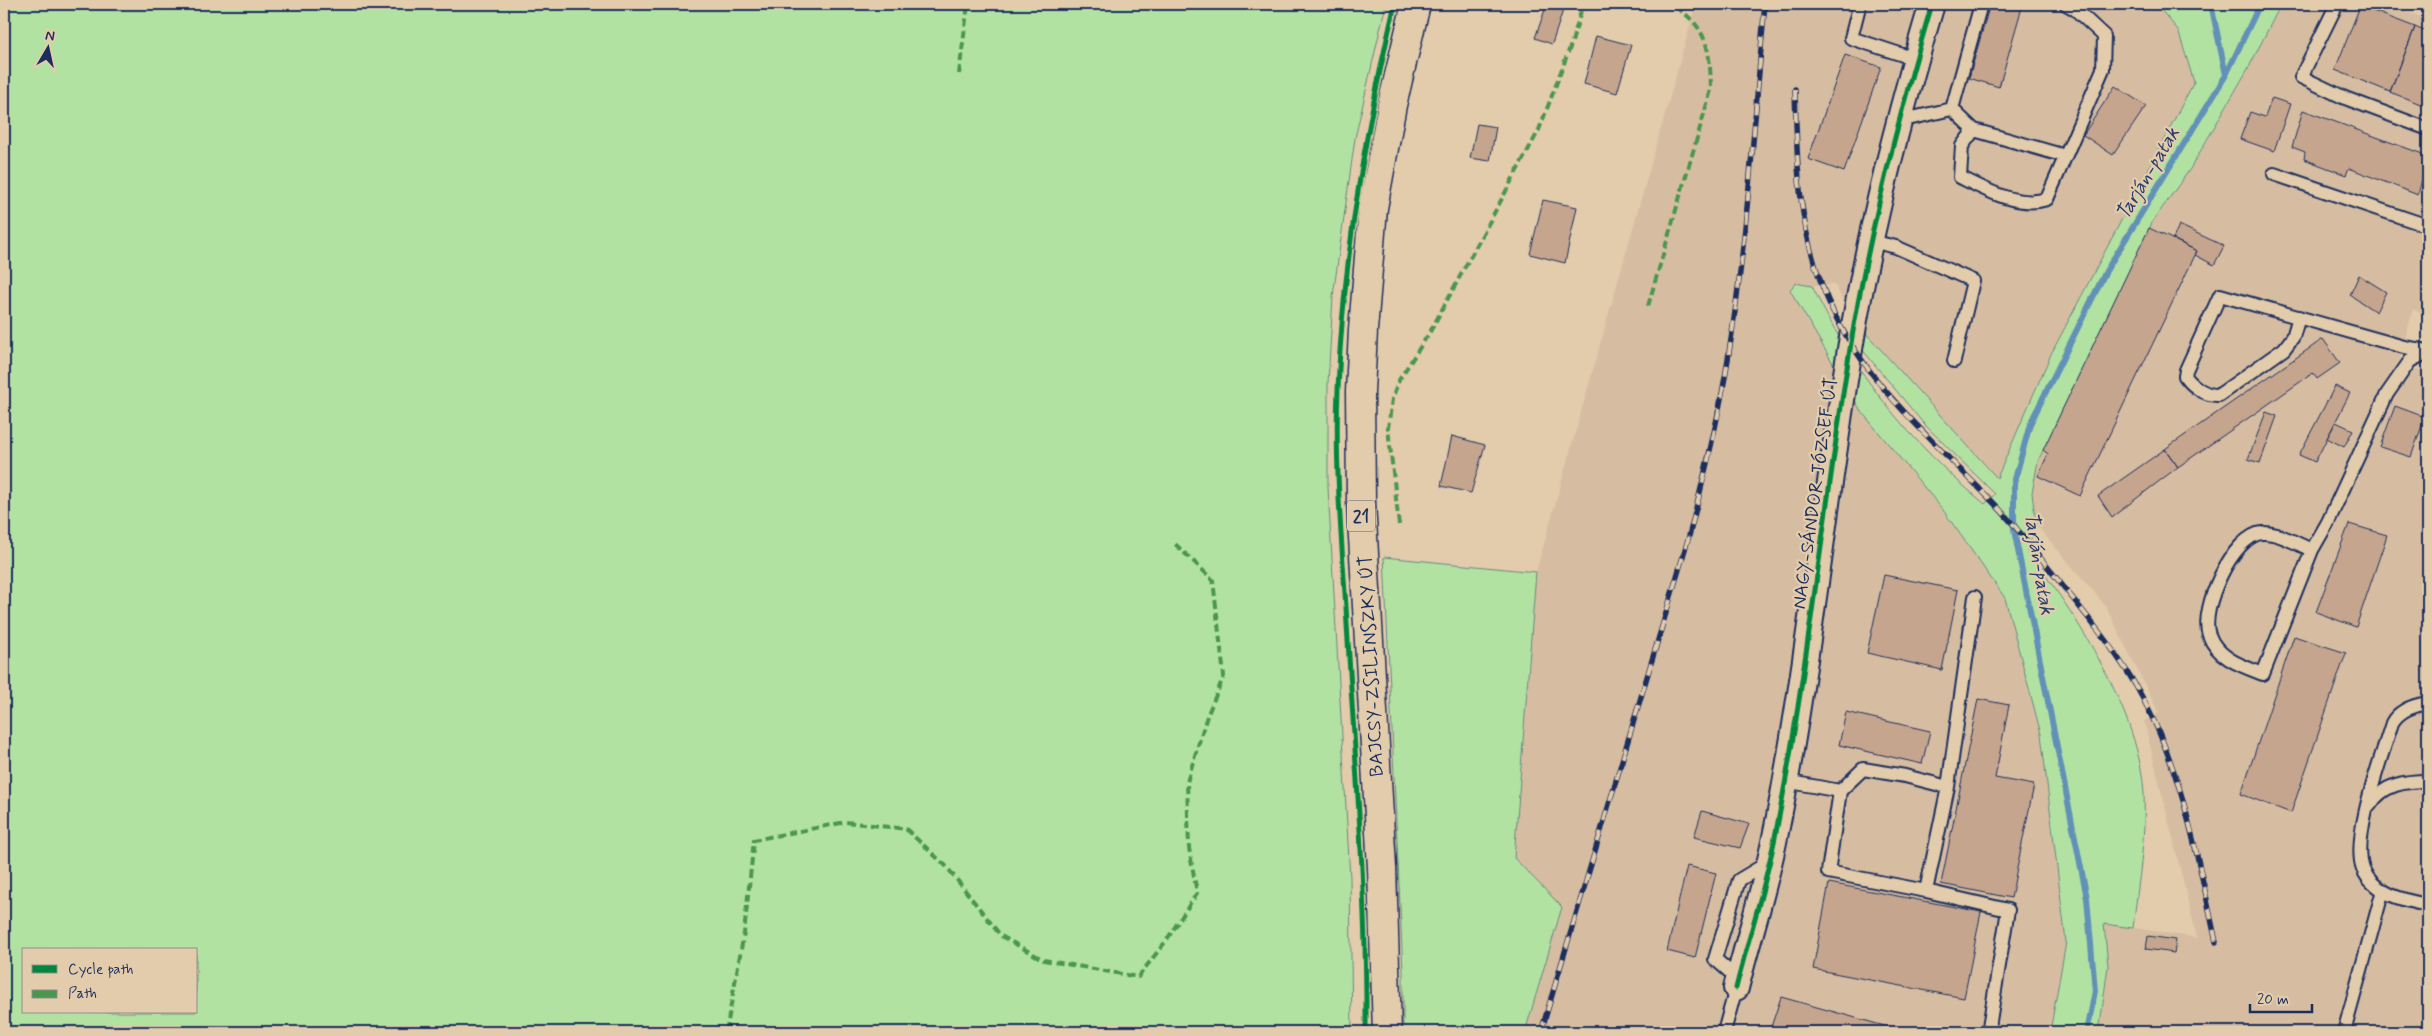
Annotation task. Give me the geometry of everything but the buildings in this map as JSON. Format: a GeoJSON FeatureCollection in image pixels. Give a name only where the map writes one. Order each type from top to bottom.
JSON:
{"type":"FeatureCollection","features":[{"type":"Feature","properties":{"kind":"main road","name":"BAJCSY-ZSILINSZKY ÚT"},"geometry":{"type":"LineString","coordinates":[[1386,1032],[1382,868],[1361,502],[1360,392],[1373,208],[1396,86],[1416,4]]}},
{"type":"Feature","properties":{"kind":"street","name":"NAGY-SÁNDOR JÓZSEF ÚT"},"geometry":{"type":"LineString","coordinates":[[1737,984],[1769,862],[1785,781],[1851,344],[1871,241],[1899,121],[1932,4]]}},
{"type":"Feature","properties":{"kind":"lane"},"geometry":{"type":"LineString","coordinates":[[1858,4],[1859,7],[1851,38],[1915,59]]}},
{"type":"Feature","properties":{"kind":"lane"},"geometry":{"type":"LineString","coordinates":[[1952,109],[1981,4]]}},
{"type":"Feature","properties":{"kind":"lane"},"geometry":{"type":"LineString","coordinates":[[1974,130],[1962,146],[1960,177],[1994,194],[2035,203],[2047,199],[2103,69],[2104,36],[2075,9],[2066,4]]}},
{"type":"Feature","properties":{"kind":"lane"},"geometry":{"type":"LineString","coordinates":[[2337,4],[2301,77],[2345,98],[2428,129]]}},
{"type":"Feature","properties":{"kind":"lane"},"geometry":{"type":"LineString","coordinates":[[1899,121],[1952,109]]}},
{"type":"Feature","properties":{"kind":"lane"},"geometry":{"type":"LineString","coordinates":[[1952,109],[1974,130],[2065,156]]}},
{"type":"Feature","properties":{"kind":"lane"},"geometry":{"type":"LineString","coordinates":[[2274,174],[2428,226]]}},
{"type":"Feature","properties":{"kind":"lane"},"geometry":{"type":"LineString","coordinates":[[1871,241],[1896,247],[1973,281],[1954,361]]}},
{"type":"Feature","properties":{"kind":"lane"},"geometry":{"type":"LineString","coordinates":[[2298,318],[2293,337],[2284,349],[2219,395],[2196,388],[2185,375],[2220,295],[2298,318],[2428,352],[2410,361],[2387,394],[2328,522],[2312,550],[2263,674],[2228,658],[2219,651],[2208,634],[2208,620],[2215,590],[2226,567],[2240,546],[2255,534],[2262,533],[2280,537],[2312,550]]}},
{"type":"Feature","properties":{"kind":"lane"},"geometry":{"type":"LineString","coordinates":[[1926,891],[1948,787],[1975,596]]}},
{"type":"Feature","properties":{"kind":"lane"},"geometry":{"type":"LineString","coordinates":[[2428,703],[2408,708],[2395,717],[2367,810],[2361,845],[2364,869],[2371,880],[2397,899],[2428,905]]}},
{"type":"Feature","properties":{"kind":"lane"},"geometry":{"type":"LineString","coordinates":[[1948,787],[1905,776],[1863,770],[1840,791],[1828,872],[1926,891],[2008,910],[1989,1027]]}},
{"type":"Feature","properties":{"kind":"lane"},"geometry":{"type":"LineString","coordinates":[[1785,781],[1840,791]]}},
{"type":"Feature","properties":{"kind":"lane"},"geometry":{"type":"LineString","coordinates":[[2367,810],[2376,796],[2383,790],[2397,784],[2428,781]]}},
{"type":"Feature","properties":{"kind":"lane"},"geometry":{"type":"LineString","coordinates":[[2344,1032],[2383,890]]}},
{"type":"Feature","properties":{"kind":"lane"},"geometry":{"type":"LineString","coordinates":[[1724,1032],[1737,984]]}},
{"type":"Feature","properties":{"kind":"shaded area"},"geometry":{"type":"Polygon","coordinates":[[[1696,4],[2156,4],[2178,30],[2194,82],[2051,354],[1997,478],[1855,321],[1834,284],[1812,286],[1795,283],[1790,290],[1861,411],[1943,510],[2005,598],[2041,734],[2066,942],[2050,1032],[1525,1032],[1562,907],[1514,858],[1536,572],[1696,4]]]}},
{"type":"Feature","properties":{"kind":"shaded area"},"geometry":{"type":"Polygon","coordinates":[[[2281,4],[2389,4],[2428,20],[2428,313],[2427,317],[2413,309],[2399,364],[2428,372],[2428,1032],[2099,1032],[2108,966],[2104,923],[2197,938],[2144,721],[2159,713],[2105,605],[2036,525],[2032,508],[2033,477],[2037,461],[2153,221],[2190,169],[2249,67],[2281,4]]]}},
{"type":"Feature","properties":{"kind":"green space"},"geometry":{"type":"Polygon","coordinates":[[[4,4],[1386,4],[1355,138],[1333,296],[1328,383],[1328,488],[1350,878],[1352,1032],[4,1032],[4,4]]]}},
{"type":"Feature","properties":{"kind":"green space"},"geometry":{"type":"Polygon","coordinates":[[[2156,4],[2281,4],[2249,67],[2190,169],[2153,221],[2038,461],[2032,493],[2036,525],[2027,551],[2046,576],[2084,634],[2118,699],[2131,732],[2140,764],[2144,795],[2143,845],[2133,928],[2104,924],[2108,966],[2099,1032],[2050,1032],[2066,942],[2041,734],[2005,598],[1943,510],[1861,411],[1790,290],[1795,283],[1812,286],[1846,348],[1886,405],[1933,457],[1985,504],[1995,494],[1923,423],[1861,348],[1863,330],[1997,478],[2051,354],[2194,82],[2178,30],[2156,4]]]}},
{"type":"Feature","properties":{"kind":"green space"},"geometry":{"type":"Polygon","coordinates":[[[1384,557],[1536,572],[1514,858],[1562,907],[1525,1032],[1403,1032],[1403,972],[1384,557]]]}},
{"type":"Feature","properties":{"kind":"waterway"},"geometry":{"type":"LineString","coordinates":[[2211,4],[2226,75]]}},
{"type":"Feature","properties":{"kind":"waterway","name":"Tarján-patak"},"geometry":{"type":"LineString","coordinates":[[2087,1032],[2095,991],[2087,898],[2014,530],[2014,483],[2030,424],[2106,271],[2226,75],[2260,4]]}},
{"type":"Feature","properties":{"kind":"railway"},"geometry":{"type":"LineString","coordinates":[[1541,1032],[1689,536],[1716,426],[1735,315],[1750,182],[1765,4]]}},
{"type":"Feature","properties":{"kind":"railway"},"geometry":{"type":"LineString","coordinates":[[1795,89],[1798,166],[1803,214],[1814,263],[1837,319],[1853,347],[1893,400],[2019,531],[2092,622],[2130,676],[2162,739],[2174,772],[2193,839],[2216,942]]}},
{"type":"Feature","properties":{"kind":"marked path"},"geometry":{"type":"LineString","coordinates":[[959,74],[968,4]]}},
{"type":"Feature","properties":{"kind":"marked path"},"geometry":{"type":"LineString","coordinates":[[1399,525],[1388,428],[1392,399],[1399,380],[1431,330],[1539,130],[1572,42],[1583,4]]}},
{"type":"Feature","properties":{"kind":"marked path"},"geometry":{"type":"LineString","coordinates":[[1648,306],[1711,90],[1710,62],[1704,40],[1692,21],[1683,12],[1670,4]]}},
{"type":"Feature","properties":{"kind":"marked path"},"geometry":{"type":"LineString","coordinates":[[726,1032],[744,933],[754,840],[846,822],[906,829],[946,866],[1001,936],[1044,960],[1138,977],[1166,941],[1197,893],[1189,848],[1187,782],[1207,716],[1224,676],[1213,580],[1174,543]]}},
{"type":"Feature","properties":{"kind":"cycle path"},"geometry":{"type":"LineString","coordinates":[[1366,1032],[1362,872],[1339,498],[1338,389],[1345,291],[1357,195],[1374,99],[1395,4]]}},
{"type":"Feature","properties":{"kind":"cycle path"},"geometry":{"type":"LineString","coordinates":[[1736,988],[1767,871],[1787,771],[1807,649],[1841,404],[1867,257],[1897,130],[1932,4]]}}]}
